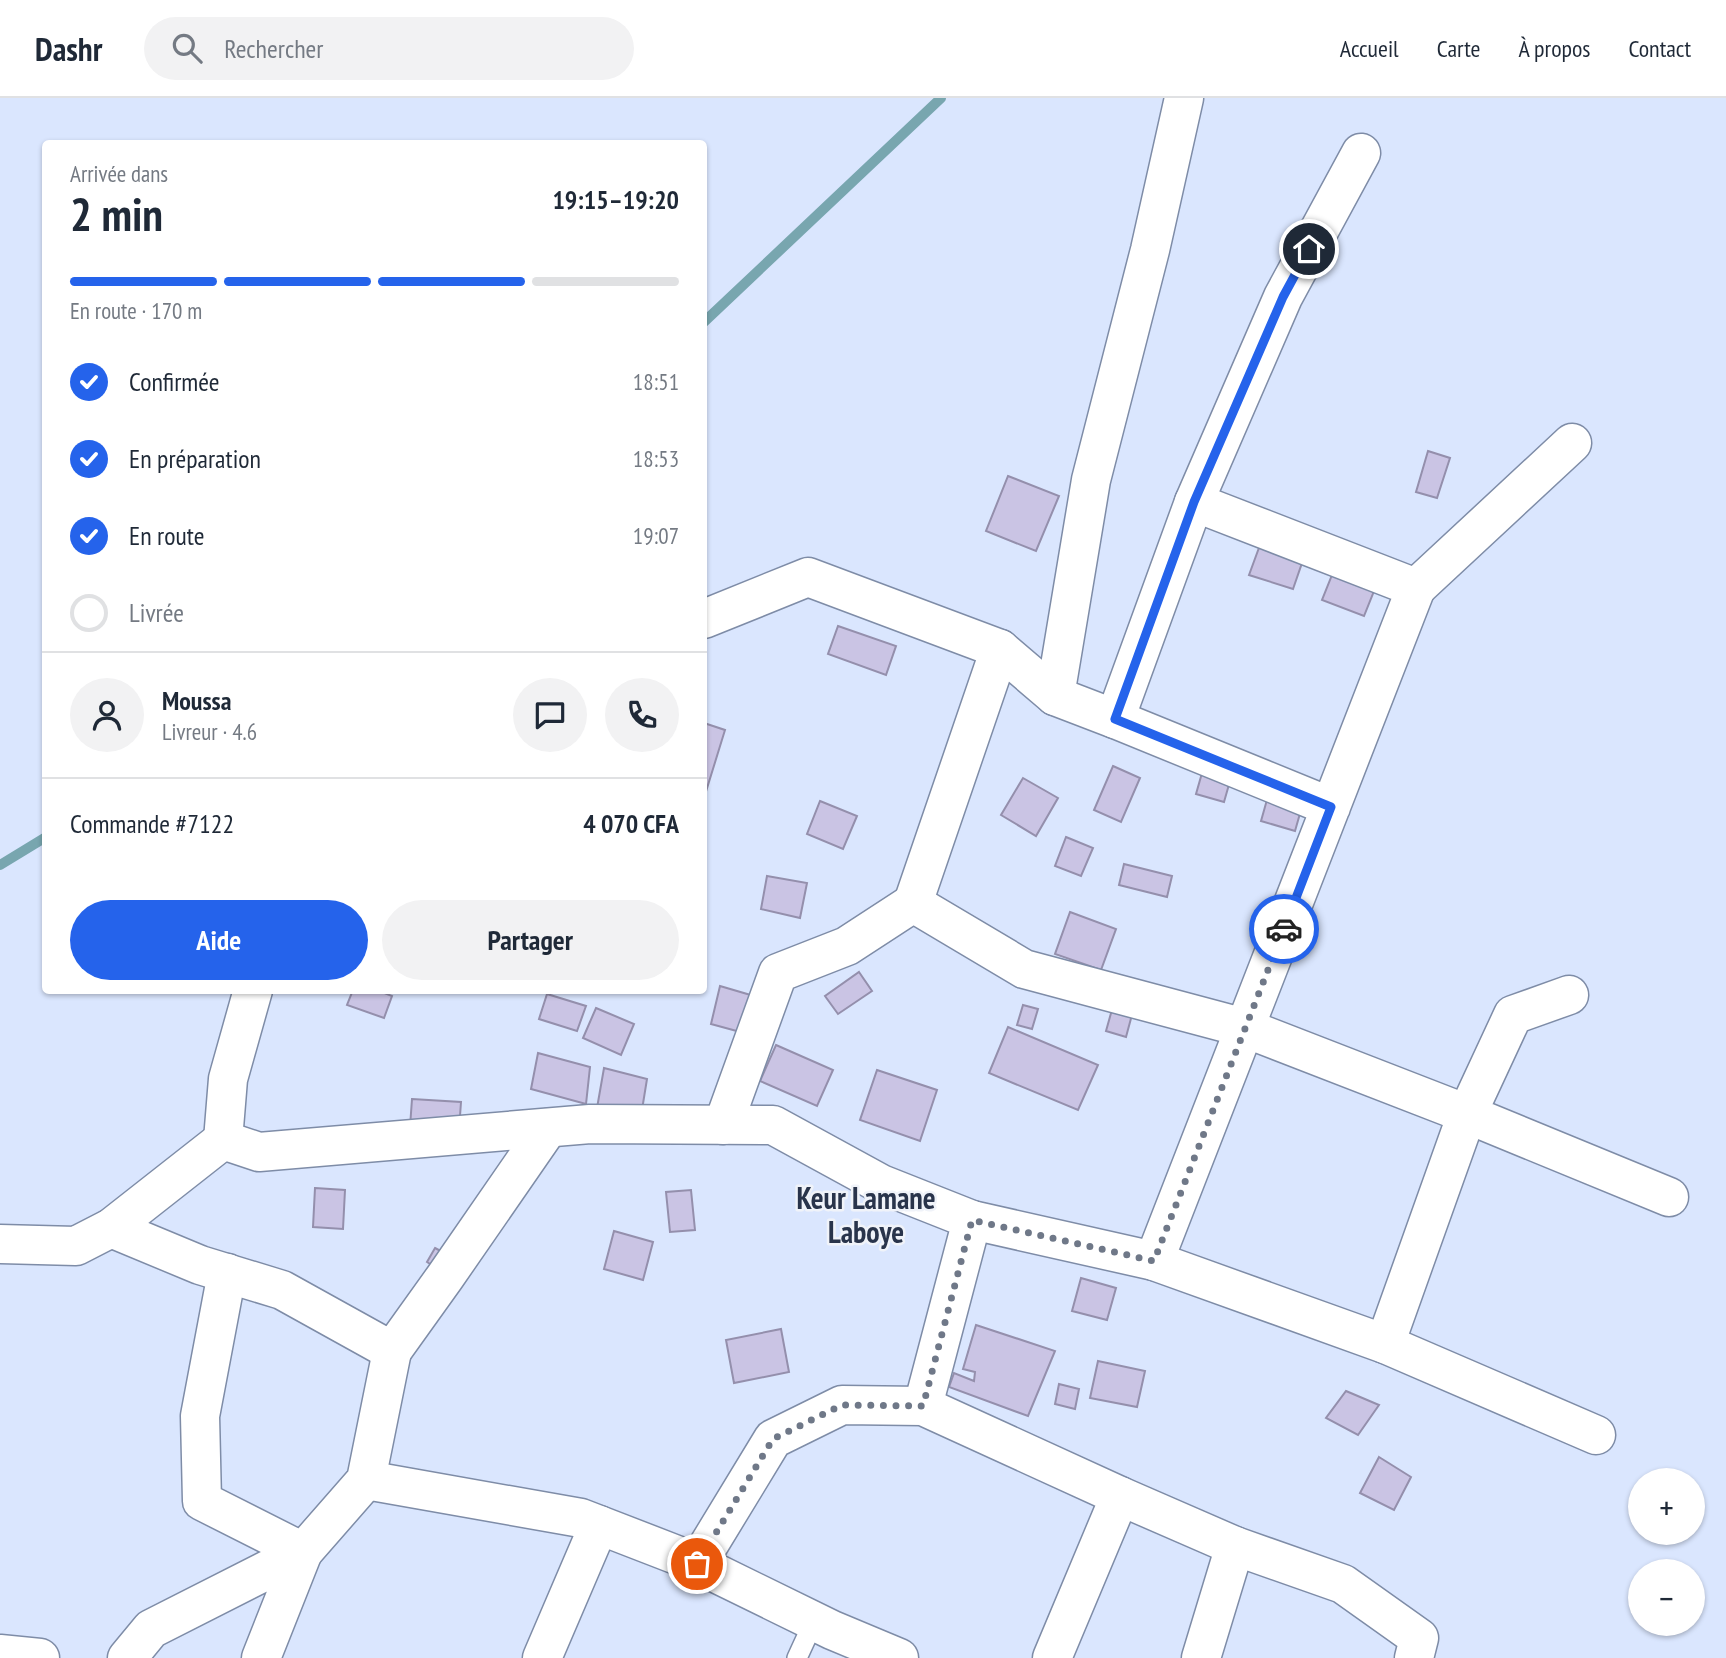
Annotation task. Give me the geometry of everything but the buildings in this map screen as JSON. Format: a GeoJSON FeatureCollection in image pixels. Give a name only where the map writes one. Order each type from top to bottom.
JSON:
{"type":"FeatureCollection","features":[{"type":"Feature","properties":{"kind":"street"},"geometry":{"type":"LineString","coordinates":[[1055,696],[1091,480],[1150,250],[1184,98]]}},
{"type":"Feature","properties":{"kind":"street"},"geometry":{"type":"LineString","coordinates":[[1115,719],[1194,502],[1283,297],[1361,153]]}},
{"type":"Feature","properties":{"kind":"street"},"geometry":{"type":"LineString","coordinates":[[1154,1261],[1416,588],[1572,443]]}},
{"type":"Feature","properties":{"kind":"street"},"geometry":{"type":"LineString","coordinates":[[1194,502],[1416,588]]}},
{"type":"Feature","properties":{"kind":"street"},"geometry":{"type":"LineString","coordinates":[[707,618],[808,577],[1000,649],[1055,696],[1331,807]]}},
{"type":"Feature","properties":{"kind":"street"},"geometry":{"type":"LineString","coordinates":[[723,1125],[778,973],[847,946],[913,903],[1000,649]]}},
{"type":"Feature","properties":{"kind":"street"},"geometry":{"type":"LineString","coordinates":[[913,903],[1024,969],[1245,1028],[1467,1114],[1669,1197]]}},
{"type":"Feature","properties":{"kind":"street"},"geometry":{"type":"LineString","coordinates":[[0,1244],[76,1246],[111,1228],[223,1140],[228,1079],[252,994]]}},
{"type":"Feature","properties":{"kind":"street"},"geometry":{"type":"LineString","coordinates":[[1385,1344],[1467,1114],[1513,1015],[1569,995]]}},
{"type":"Feature","properties":{"kind":"street"},"geometry":{"type":"LineString","coordinates":[[223,1140],[259,1152],[590,1124],[773,1125],[881,1184],[972,1220],[1154,1261],[1385,1344],[1596,1435]]}},
{"type":"Feature","properties":{"kind":"street"},"geometry":{"type":"LineString","coordinates":[[261,1658],[303,1552],[366,1480],[393,1351],[548,1128]]}},
{"type":"Feature","properties":{"kind":"street"},"geometry":{"type":"LineString","coordinates":[[923,1406],[972,1220]]}},
{"type":"Feature","properties":{"kind":"street"},"geometry":{"type":"LineString","coordinates":[[111,1228],[200,1265],[282,1290],[393,1351]]}},
{"type":"Feature","properties":{"kind":"street"},"geometry":{"type":"LineString","coordinates":[[227,1273],[200,1416],[202,1501],[303,1552]]}},
{"type":"Feature","properties":{"kind":"street"},"geometry":{"type":"LineString","coordinates":[[697,1564],[773,1439],[842,1405],[923,1406],[1235,1546],[1343,1584],[1419,1639],[1414,1658]]}},
{"type":"Feature","properties":{"kind":"street"},"geometry":{"type":"LineString","coordinates":[[366,1480],[581,1518],[697,1564],[814,1621],[899,1658]]}},
{"type":"Feature","properties":{"kind":"street"},"geometry":{"type":"LineString","coordinates":[[1052,1658],[1120,1496]]}},
{"type":"Feature","properties":{"kind":"street"},"geometry":{"type":"LineString","coordinates":[[542,1658],[599,1525]]}},
{"type":"Feature","properties":{"kind":"street"},"geometry":{"type":"LineString","coordinates":[[1201,1658],[1235,1546]]}},
{"type":"Feature","properties":{"kind":"street"},"geometry":{"type":"LineString","coordinates":[[127,1658],[151,1629],[303,1552]]}},
{"type":"Feature","properties":{"kind":"street"},"geometry":{"type":"LineString","coordinates":[[0,1654],[40,1658]]}},
{"type":"Feature","properties":{"kind":"lane"},"geometry":{"type":"LineString","coordinates":[[797,1658],[814,1621]]}},
{"type":"Feature","properties":{"kind":"waterway"},"geometry":{"type":"LineString","coordinates":[[707,319],[941,98]]}},
{"type":"Feature","properties":{"kind":"waterway"},"geometry":{"type":"LineString","coordinates":[[0,865],[42,839]]}},
{"type":"Feature","properties":{"kind":"way so far"},"geometry":{"type":"LineString","coordinates":[[697,1564],[773,1439],[842,1405],[923,1406],[972,1220],[1154,1261],[1284,929]]}},
{"type":"Feature","properties":{"kind":"district","name":"Keur Lamane Laboye"},"geometry":{"type":"Point","coordinates":[866,1214]}},
{"type":"Feature","properties":{"kind":"route"},"geometry":{"type":"LineString","coordinates":[[1284,929],[1331,807],[1115,719],[1194,502],[1283,297],[1309,249]]}}]}
